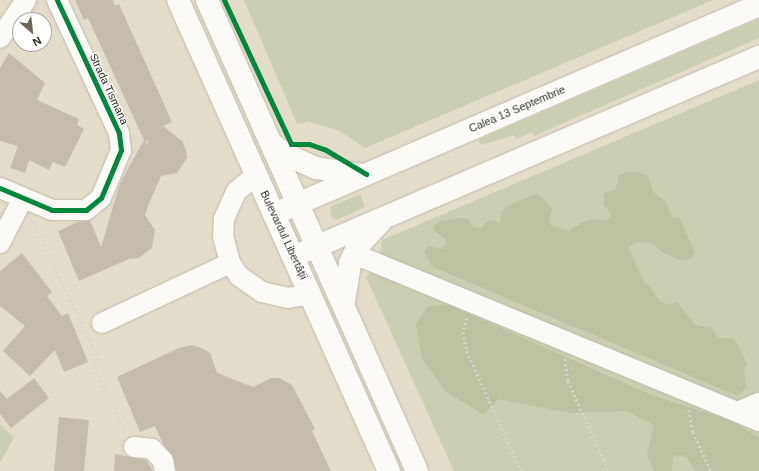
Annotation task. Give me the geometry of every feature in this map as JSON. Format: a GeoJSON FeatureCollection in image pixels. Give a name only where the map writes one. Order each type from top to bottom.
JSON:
{"type":"FeatureCollection","features":[{"type":"Feature","properties":{"kind":"main road","name":"Bulevardul Libertății"},"geometry":{"type":"LineString","coordinates":[[178,0],[294,256],[389,471]]}},
{"type":"Feature","properties":{"kind":"main road"},"geometry":{"type":"LineString","coordinates":[[207,0],[319,246],[417,471]]}},
{"type":"Feature","properties":{"kind":"main road","name":"Calea 13 Septembrie"},"geometry":{"type":"LineString","coordinates":[[274,214],[759,5]]}},
{"type":"Feature","properties":{"kind":"main road"},"geometry":{"type":"LineString","coordinates":[[294,256],[759,57]]}},
{"type":"Feature","properties":{"kind":"main road"},"geometry":{"type":"LineString","coordinates":[[273,145],[289,156],[316,168],[363,175]]}},
{"type":"Feature","properties":{"kind":"main road"},"geometry":{"type":"LineString","coordinates":[[344,304],[347,275],[354,254],[385,217]]}},
{"type":"Feature","properties":{"kind":"street"},"geometry":{"type":"LineString","coordinates":[[0,38],[26,0]]}},
{"type":"Feature","properties":{"kind":"street","name":"Strada Tismana"},"geometry":{"type":"LineString","coordinates":[[0,188],[52,210],[80,212],[90,208],[100,198],[121,150],[119,133],[57,0]]}},
{"type":"Feature","properties":{"kind":"street"},"geometry":{"type":"LineString","coordinates":[[256,175],[236,192],[224,219],[223,236],[230,263],[240,276],[262,292],[288,298],[311,294]]}},
{"type":"Feature","properties":{"kind":"street"},"geometry":{"type":"LineString","coordinates":[[0,243],[22,198]]}},
{"type":"Feature","properties":{"kind":"street"},"geometry":{"type":"LineString","coordinates":[[354,254],[569,344],[740,412],[759,421]]}},
{"type":"Feature","properties":{"kind":"street"},"geometry":{"type":"LineString","coordinates":[[102,323],[230,263]]}},
{"type":"Feature","properties":{"kind":"street"},"geometry":{"type":"LineString","coordinates":[[740,412],[759,403]]}},
{"type":"Feature","properties":{"kind":"street"},"geometry":{"type":"LineString","coordinates":[[134,446],[152,449],[163,461],[165,471]]}},
{"type":"Feature","properties":{"kind":"path"},"geometry":{"type":"LineString","coordinates":[[182,141],[192,138]]}},
{"type":"Feature","properties":{"kind":"path"},"geometry":{"type":"LineString","coordinates":[[22,198],[98,358],[94,367],[134,446]]}},
{"type":"Feature","properties":{"kind":"path"},"geometry":{"type":"LineString","coordinates":[[474,303],[463,332],[465,343],[521,471]]}},
{"type":"Feature","properties":{"kind":"path"},"geometry":{"type":"LineString","coordinates":[[569,344],[564,363],[568,382],[609,471]]}},
{"type":"Feature","properties":{"kind":"path"},"geometry":{"type":"LineString","coordinates":[[693,394],[689,406],[689,420],[711,471]]}},
{"type":"Feature","properties":{"kind":"green space"},"geometry":{"type":"Polygon","coordinates":[[[244,0],[713,0],[365,148],[338,130],[308,122],[297,124],[244,0]]]}},
{"type":"Feature","properties":{"kind":"green space"},"geometry":{"type":"Polygon","coordinates":[[[759,19],[759,38],[534,136],[532,132],[516,139],[514,135],[481,145],[478,140],[759,19]]]}},
{"type":"Feature","properties":{"kind":"green space"},"geometry":{"type":"Polygon","coordinates":[[[759,80],[759,471],[454,471],[366,277],[378,264],[382,240],[759,80]]]}},
{"type":"Feature","properties":{"kind":"green space"},"geometry":{"type":"Polygon","coordinates":[[[626,172],[640,172],[648,176],[653,192],[665,201],[672,217],[680,218],[695,253],[691,259],[679,260],[664,253],[651,243],[636,242],[628,247],[644,282],[650,286],[659,301],[665,304],[678,303],[695,325],[712,328],[718,338],[734,338],[747,364],[744,369],[746,388],[738,396],[433,267],[426,255],[424,250],[429,246],[442,249],[446,244],[446,239],[434,231],[434,225],[441,221],[462,218],[468,219],[474,228],[481,228],[486,222],[493,220],[500,224],[502,211],[507,206],[536,194],[544,199],[552,209],[549,221],[551,225],[569,231],[583,222],[593,219],[603,221],[611,218],[611,213],[604,205],[604,193],[616,189],[619,175],[626,172]]]}},
{"type":"Feature","properties":{"kind":"green space"},"geometry":{"type":"Polygon","coordinates":[[[360,194],[365,207],[336,220],[332,218],[330,207],[360,194]]]}},
{"type":"Feature","properties":{"kind":"green space"},"geometry":{"type":"Polygon","coordinates":[[[449,305],[649,394],[731,421],[759,438],[759,471],[695,471],[687,457],[680,455],[673,457],[672,471],[654,471],[647,454],[654,425],[626,411],[571,413],[498,399],[484,415],[445,391],[422,358],[416,324],[428,306],[449,305]]]}},
{"type":"Feature","properties":{"kind":"green space"},"geometry":{"type":"Polygon","coordinates":[[[0,425],[14,437],[0,463],[0,425]]]}},
{"type":"Feature","properties":{"kind":"building"},"geometry":{"type":"Polygon","coordinates":[[[75,0],[113,0],[115,6],[119,4],[172,122],[163,126],[182,141],[186,150],[187,158],[177,173],[161,176],[150,201],[145,215],[155,230],[152,248],[139,258],[129,259],[79,281],[58,231],[78,222],[90,220],[101,247],[120,183],[144,140],[88,18],[84,20],[75,0]]]}},
{"type":"Feature","properties":{"kind":"building"},"geometry":{"type":"Polygon","coordinates":[[[9,53],[45,83],[37,100],[79,119],[77,125],[84,129],[65,167],[53,162],[49,170],[29,160],[25,173],[10,168],[18,146],[0,141],[0,68],[9,53]]]}},
{"type":"Feature","properties":{"kind":"building"},"geometry":{"type":"Polygon","coordinates":[[[22,253],[52,292],[47,296],[62,316],[68,313],[88,362],[64,372],[55,350],[30,376],[3,351],[25,326],[0,306],[0,271],[22,253]]]}},
{"type":"Feature","properties":{"kind":"building"},"geometry":{"type":"Polygon","coordinates":[[[191,345],[202,348],[210,353],[217,373],[253,387],[271,378],[279,378],[292,385],[315,429],[312,431],[331,471],[176,471],[174,458],[163,444],[155,426],[140,432],[117,377],[179,348],[191,345]]]}},
{"type":"Feature","properties":{"kind":"building"},"geometry":{"type":"Polygon","coordinates":[[[34,378],[49,398],[11,428],[0,414],[0,391],[7,399],[34,378]]]}},
{"type":"Feature","properties":{"kind":"building"},"geometry":{"type":"Polygon","coordinates":[[[59,417],[89,420],[84,471],[54,471],[59,417]]]}},
{"type":"Feature","properties":{"kind":"building"},"geometry":{"type":"Polygon","coordinates":[[[115,454],[146,460],[153,471],[114,471],[115,454]]]}},
{"type":"Feature","properties":{"kind":"cycle path"},"geometry":{"type":"LineString","coordinates":[[0,188],[52,210],[86,210],[101,198],[121,150],[119,133],[57,0]]}},
{"type":"Feature","properties":{"kind":"cycle path"},"geometry":{"type":"LineString","coordinates":[[224,0],[291,144],[309,144],[326,150],[366,174]]}}]}
